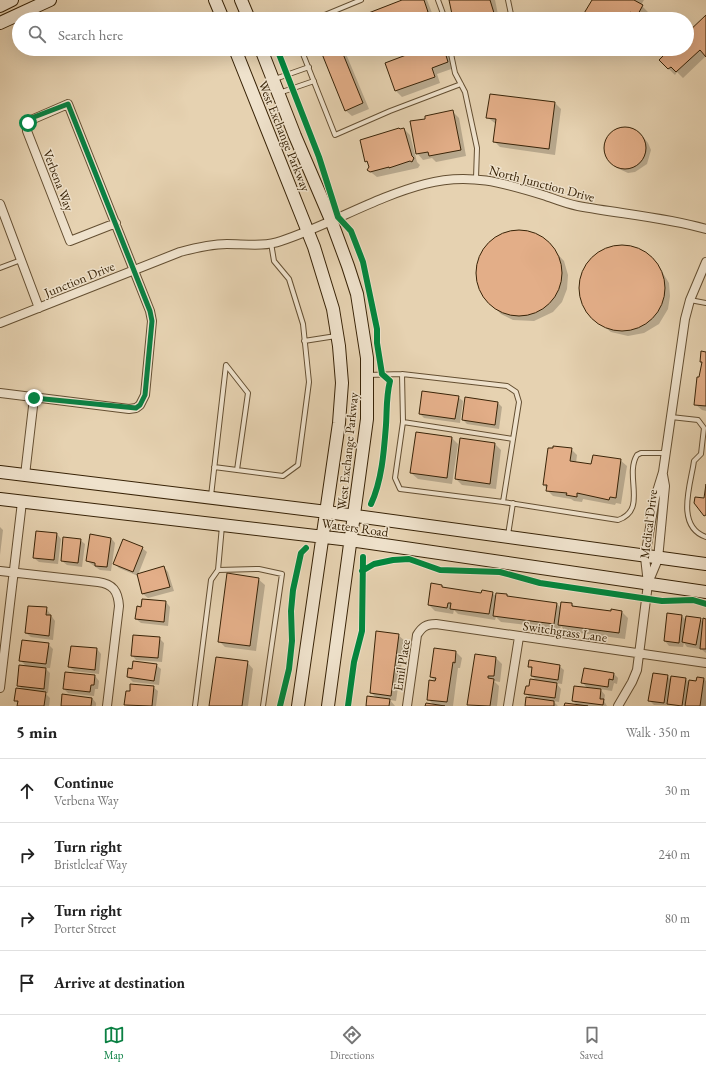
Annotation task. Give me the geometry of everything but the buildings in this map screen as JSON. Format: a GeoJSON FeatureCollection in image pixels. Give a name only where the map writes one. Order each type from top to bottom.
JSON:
{"type":"FeatureCollection","features":[{"type":"Feature","properties":{"kind":"main road"},"geometry":{"type":"LineString","coordinates":[[0,6],[12,0]]}},
{"type":"Feature","properties":{"kind":"main road"},"geometry":{"type":"LineString","coordinates":[[24,12],[50,0]]}},
{"type":"Feature","properties":{"kind":"main road"},"geometry":{"type":"LineString","coordinates":[[215,0],[220,12]]}},
{"type":"Feature","properties":{"kind":"main road"},"geometry":{"type":"LineString","coordinates":[[241,0],[246,12]]}},
{"type":"Feature","properties":{"kind":"main road"},"geometry":{"type":"LineString","coordinates":[[0,23],[12,17]]}},
{"type":"Feature","properties":{"kind":"main road","name":"West Exchange Parkway"},"geometry":{"type":"LineString","coordinates":[[238,56],[307,230],[333,310],[337,336],[341,390],[339,423],[298,706]]}},
{"type":"Feature","properties":{"kind":"main road","name":"West Exchange Parkway"},"geometry":{"type":"LineString","coordinates":[[264,56],[331,220],[357,294],[367,358],[367,419],[328,706]]}},
{"type":"Feature","properties":{"kind":"main road","name":"Watters Road"},"geometry":{"type":"LineString","coordinates":[[0,472],[327,512],[658,559],[706,564]]}},
{"type":"Feature","properties":{"kind":"main road","name":"Watters Road"},"geometry":{"type":"LineString","coordinates":[[0,499],[350,540],[706,592]]}},
{"type":"Feature","properties":{"kind":"street","name":"Verbena Way"},"geometry":{"type":"LineString","coordinates":[[68,104],[116,223],[70,241],[27,127],[28,123],[34,117],[68,104]]}},
{"type":"Feature","properties":{"kind":"street","name":"North Junction Drive"},"geometry":{"type":"LineString","coordinates":[[307,230],[380,199],[426,184],[458,178],[476,178],[504,183],[576,206],[680,222],[706,229]]}},
{"type":"Feature","properties":{"kind":"street"},"geometry":{"type":"LineString","coordinates":[[0,204],[39,308]]}},
{"type":"Feature","properties":{"kind":"street"},"geometry":{"type":"LineString","coordinates":[[0,393],[129,409],[136,408],[140,405],[145,395],[152,321],[150,311],[116,223]]}},
{"type":"Feature","properties":{"kind":"street","name":"Junction Drive"},"geometry":{"type":"LineString","coordinates":[[0,323],[180,252],[211,245],[271,243],[307,230]]}},
{"type":"Feature","properties":{"kind":"street","name":"Medical Drive"},"geometry":{"type":"LineString","coordinates":[[648,584],[645,557],[655,498],[663,472],[685,319],[690,300],[706,262]]}},
{"type":"Feature","properties":{"kind":"street"},"geometry":{"type":"LineString","coordinates":[[25,475],[34,398]]}},
{"type":"Feature","properties":{"kind":"street","name":"Medical Drive"},"geometry":{"type":"LineString","coordinates":[[648,584],[658,559],[665,486],[663,472]]}},
{"type":"Feature","properties":{"kind":"street"},"geometry":{"type":"LineString","coordinates":[[0,688],[22,502]]}},
{"type":"Feature","properties":{"kind":"street"},"geometry":{"type":"LineString","coordinates":[[0,571],[108,583],[114,588],[118,596],[119,606],[107,706]]}},
{"type":"Feature","properties":{"kind":"street"},"geometry":{"type":"LineString","coordinates":[[618,706],[637,670],[648,584]]}},
{"type":"Feature","properties":{"kind":"street","name":"Switchgrass Lane"},"geometry":{"type":"LineString","coordinates":[[422,628],[428,624],[436,624],[706,663]]}},
{"type":"Feature","properties":{"kind":"street","name":"Emil Place"},"geometry":{"type":"LineString","coordinates":[[407,706],[416,643],[422,628]]}},
{"type":"Feature","properties":{"kind":"street"},"geometry":{"type":"LineString","coordinates":[[508,706],[519,637]]}},
{"type":"Feature","properties":{"kind":"lane"},"geometry":{"type":"LineString","coordinates":[[332,12],[361,0]]}},
{"type":"Feature","properties":{"kind":"lane"},"geometry":{"type":"LineString","coordinates":[[438,0],[442,12]]}},
{"type":"Feature","properties":{"kind":"lane"},"geometry":{"type":"LineString","coordinates":[[508,0],[511,12]]}},
{"type":"Feature","properties":{"kind":"lane"},"geometry":{"type":"LineString","coordinates":[[305,56],[335,135],[390,111],[461,84]]}},
{"type":"Feature","properties":{"kind":"lane"},"geometry":{"type":"LineString","coordinates":[[451,56],[455,74],[461,84],[468,104],[477,148],[476,178]]}},
{"type":"Feature","properties":{"kind":"lane"},"geometry":{"type":"LineString","coordinates":[[273,80],[309,67]]}},
{"type":"Feature","properties":{"kind":"lane"},"geometry":{"type":"LineString","coordinates":[[279,94],[314,81]]}},
{"type":"Feature","properties":{"kind":"lane"},"geometry":{"type":"LineString","coordinates":[[214,467],[283,476],[298,465],[309,382],[303,324],[289,279],[274,261],[271,243]]}},
{"type":"Feature","properties":{"kind":"lane"},"geometry":{"type":"LineString","coordinates":[[0,268],[21,260]]}},
{"type":"Feature","properties":{"kind":"lane"},"geometry":{"type":"LineString","coordinates":[[690,300],[706,303]]}},
{"type":"Feature","properties":{"kind":"lane"},"geometry":{"type":"LineString","coordinates":[[304,341],[337,336]]}},
{"type":"Feature","properties":{"kind":"lane"},"geometry":{"type":"LineString","coordinates":[[210,498],[226,365],[248,393],[238,470]]}},
{"type":"Feature","properties":{"kind":"lane"},"geometry":{"type":"LineString","coordinates":[[368,374],[402,374],[507,386],[516,392],[519,402],[503,502]]}},
{"type":"Feature","properties":{"kind":"lane"},"geometry":{"type":"LineString","coordinates":[[402,374],[403,422],[395,478],[400,489],[513,503],[618,520],[625,518],[630,512],[634,498],[635,490],[632,479],[634,459],[641,453],[665,454]]}},
{"type":"Feature","properties":{"kind":"lane"},"geometry":{"type":"LineString","coordinates":[[671,417],[698,420],[704,428],[701,454],[694,461],[692,466],[687,506],[688,520],[693,528],[706,537]]}},
{"type":"Feature","properties":{"kind":"lane"},"geometry":{"type":"LineString","coordinates":[[403,422],[513,439]]}},
{"type":"Feature","properties":{"kind":"lane"},"geometry":{"type":"LineString","coordinates":[[508,538],[513,503]]}},
{"type":"Feature","properties":{"kind":"lane"},"geometry":{"type":"LineString","coordinates":[[195,706],[211,580],[218,570],[222,525]]}},
{"type":"Feature","properties":{"kind":"lane"},"geometry":{"type":"LineString","coordinates":[[218,570],[259,569],[282,574],[263,706]]}},
{"type":"Feature","properties":{"kind":"cycle path"},"geometry":{"type":"LineString","coordinates":[[280,56],[319,157],[338,217],[351,231],[363,262],[377,329],[377,343],[382,374],[390,381],[387,398],[382,465],[378,485],[371,504]]}},
{"type":"Feature","properties":{"kind":"cycle path"},"geometry":{"type":"LineString","coordinates":[[280,706],[289,669],[292,641],[291,611],[293,590],[301,553],[306,548]]}},
{"type":"Feature","properties":{"kind":"cycle path"},"geometry":{"type":"LineString","coordinates":[[348,706],[354,662],[362,631],[363,557]]}},
{"type":"Feature","properties":{"kind":"cycle path"},"geometry":{"type":"LineString","coordinates":[[362,571],[374,564],[393,560],[409,559],[440,570],[500,572],[540,583],[662,601],[693,600],[706,604]]}},
{"type":"Feature","properties":{"kind":"route"},"geometry":{"type":"LineString","coordinates":[[28,123],[34,117],[68,104],[150,311],[152,321],[145,395],[143,401],[136,408],[129,409],[34,398]]}}]}
